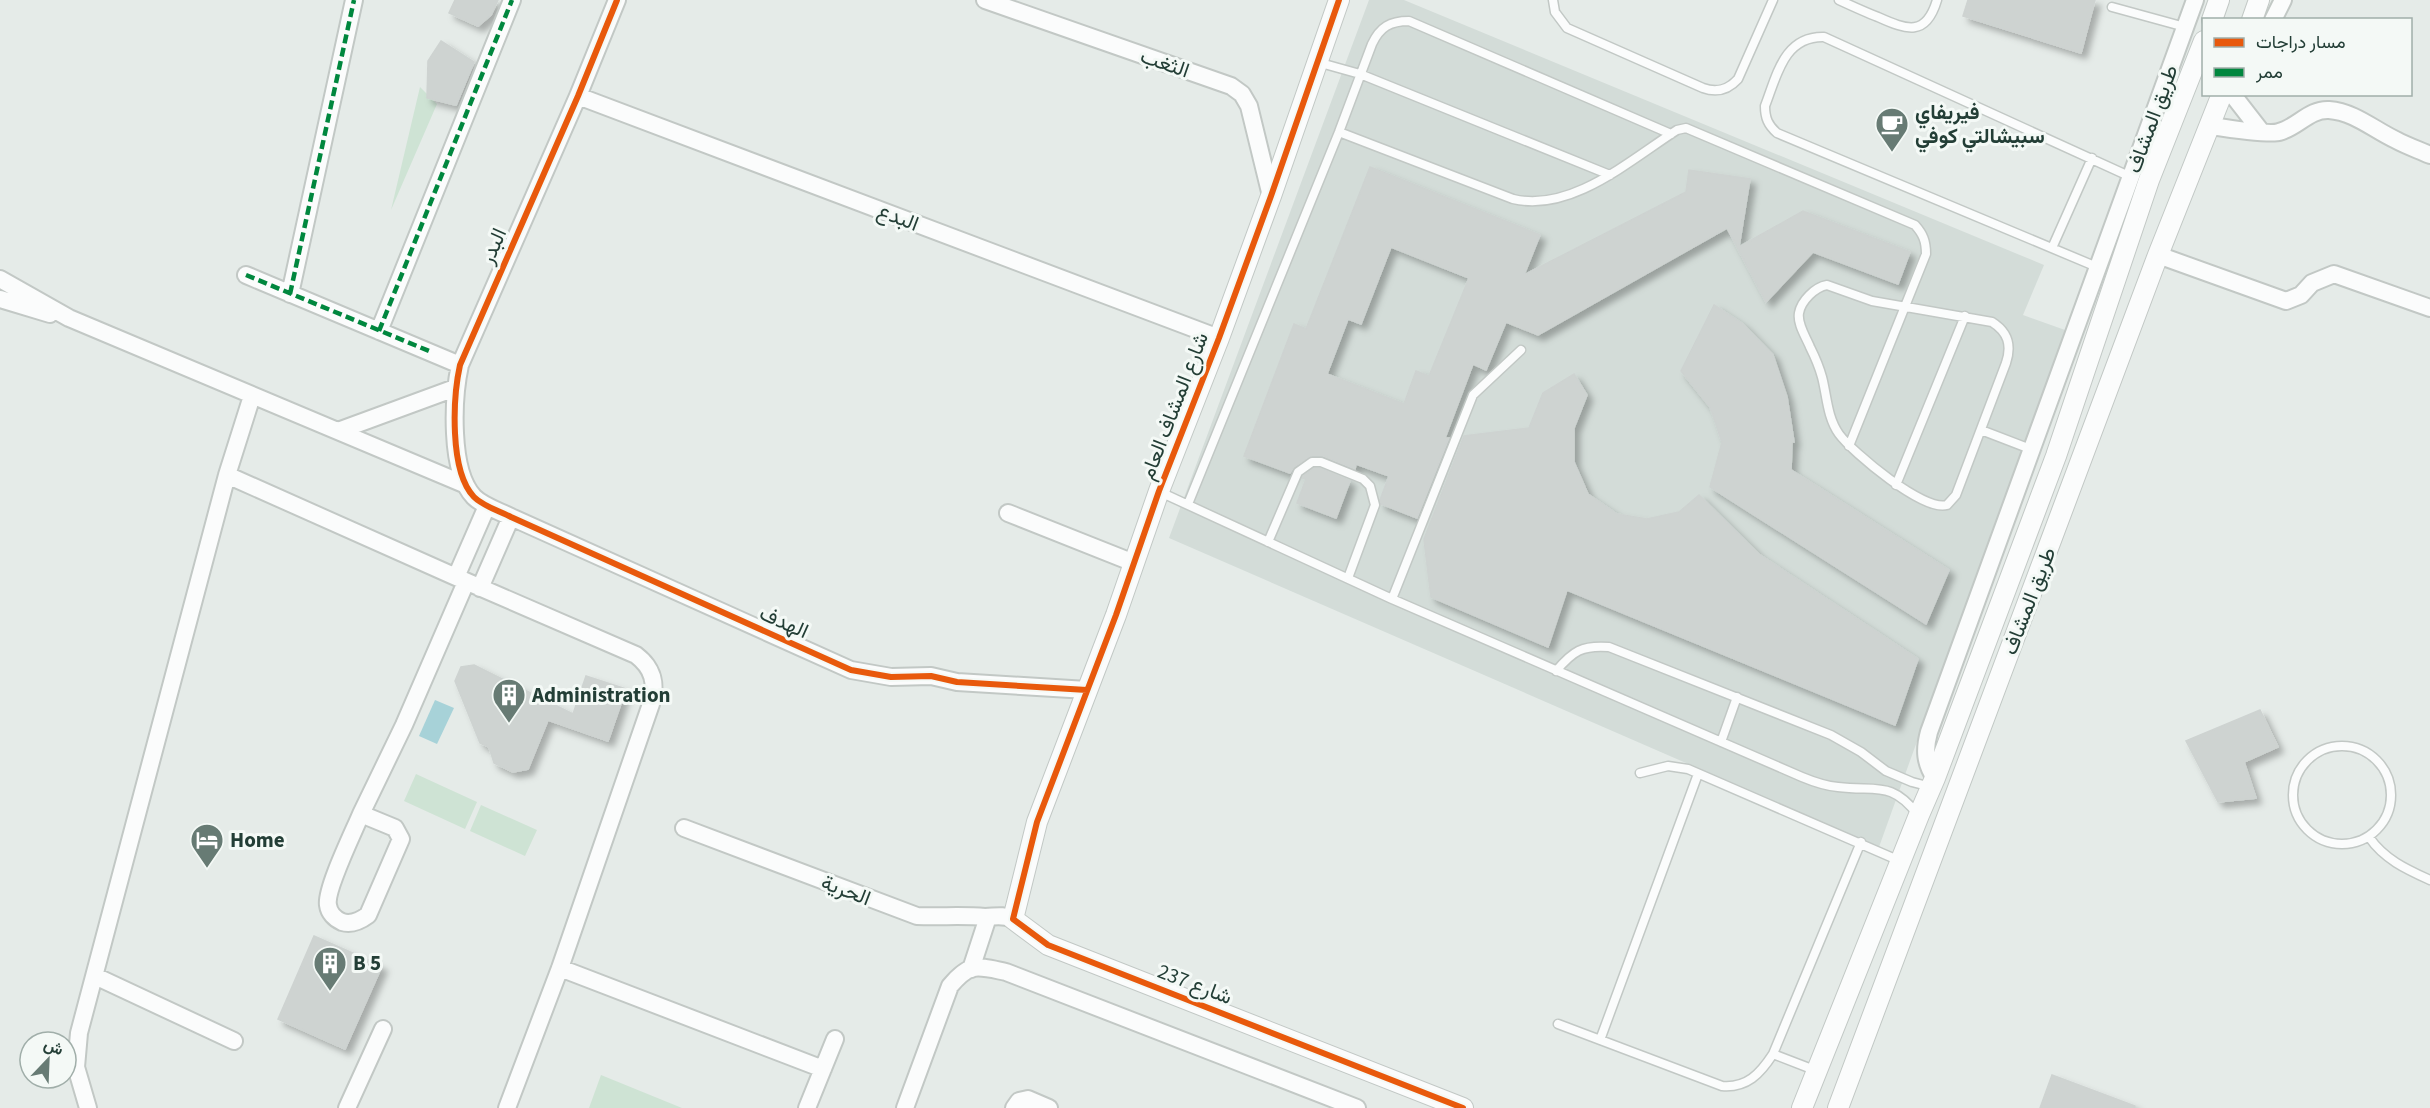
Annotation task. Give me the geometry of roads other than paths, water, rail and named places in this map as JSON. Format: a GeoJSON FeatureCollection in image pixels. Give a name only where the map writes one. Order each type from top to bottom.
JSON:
{"type":"FeatureCollection","features":[{"type":"Feature","properties":{"kind":"street"},"geometry":{"type":"LineString","coordinates":[[291,294],[354,0]]}},
{"type":"Feature","properties":{"kind":"street"},"geometry":{"type":"LineString","coordinates":[[379,331],[512,0]]}},
{"type":"Feature","properties":{"kind":"street","name":"البدر"},"geometry":{"type":"LineString","coordinates":[[487,506],[474,497],[461,474],[455,434],[455,388],[460,365],[578,96],[616,0]]}},
{"type":"Feature","properties":{"kind":"street","name":"الثغب"},"geometry":{"type":"LineString","coordinates":[[985,0],[1231,86],[1242,94],[1249,106],[1271,196]]}},
{"type":"Feature","properties":{"kind":"street","name":"شارع المشاف العام"},"geometry":{"type":"LineString","coordinates":[[1012,919],[1037,822],[1134,563],[1158,491],[1219,338],[1339,0]]}},
{"type":"Feature","properties":{"kind":"street","name":"طريق المشاف"},"geometry":{"type":"LineString","coordinates":[[1933,783],[1926,761],[1926,741],[2195,0]]}},
{"type":"Feature","properties":{"kind":"street"},"geometry":{"type":"LineString","coordinates":[[2212,18],[2219,0]]}},
{"type":"Feature","properties":{"kind":"street"},"geometry":{"type":"LineString","coordinates":[[2253,18],[2259,0]]}},
{"type":"Feature","properties":{"kind":"street"},"geometry":{"type":"LineString","coordinates":[[2274,18],[2283,0]]}},
{"type":"Feature","properties":{"kind":"street","name":"طريق المشاف"},"geometry":{"type":"LineString","coordinates":[[1802,1108],[1918,815],[1933,783],[2056,456],[2149,180],[2202,46]]}},
{"type":"Feature","properties":{"kind":"street","name":"البدع"},"geometry":{"type":"LineString","coordinates":[[578,96],[1219,338]]}},
{"type":"Feature","properties":{"kind":"street","name":"طريق المشاف"},"geometry":{"type":"LineString","coordinates":[[1838,1108],[2158,255],[2221,96]]}},
{"type":"Feature","properties":{"kind":"street"},"geometry":{"type":"LineString","coordinates":[[2234,96],[2260,130]]}},
{"type":"Feature","properties":{"kind":"street"},"geometry":{"type":"LineString","coordinates":[[2211,126],[2271,133],[2282,132],[2314,113],[2335,111],[2361,120],[2396,140],[2430,155]]}},
{"type":"Feature","properties":{"kind":"street"},"geometry":{"type":"LineString","coordinates":[[2158,255],[2286,301],[2301,295],[2312,283],[2334,274],[2430,308]]}},
{"type":"Feature","properties":{"kind":"street"},"geometry":{"type":"LineString","coordinates":[[246,275],[460,365]]}},
{"type":"Feature","properties":{"kind":"street"},"geometry":{"type":"LineString","coordinates":[[0,279],[69,318],[466,485]]}},
{"type":"Feature","properties":{"kind":"street"},"geometry":{"type":"LineString","coordinates":[[0,298],[40,312],[69,318]]}},
{"type":"Feature","properties":{"kind":"street"},"geometry":{"type":"LineString","coordinates":[[338,431],[455,388]]}},
{"type":"Feature","properties":{"kind":"street"},"geometry":{"type":"LineString","coordinates":[[88,1108],[78,1078],[76,1056],[80,1033],[227,475],[252,396]]}},
{"type":"Feature","properties":{"kind":"street"},"geometry":{"type":"LineString","coordinates":[[227,475],[636,655],[651,671],[654,682],[651,704],[560,968],[507,1108]]}},
{"type":"Feature","properties":{"kind":"street"},"geometry":{"type":"LineString","coordinates":[[361,814],[395,828],[401,839],[368,915],[362,920],[348,923],[340,921],[330,911],[327,897],[361,814],[404,725],[467,582],[487,506]]}},
{"type":"Feature","properties":{"kind":"street","name":"الهدف"},"geometry":{"type":"LineString","coordinates":[[487,506],[851,670],[891,677],[931,676],[957,682],[1087,690]]}},
{"type":"Feature","properties":{"kind":"street"},"geometry":{"type":"LineString","coordinates":[[1008,513],[1134,563]]}},
{"type":"Feature","properties":{"kind":"street"},"geometry":{"type":"LineString","coordinates":[[467,582],[511,517]]}},
{"type":"Feature","properties":{"kind":"street","name":"الحرية"},"geometry":{"type":"LineString","coordinates":[[684,828],[906,912],[930,916],[1005,915],[1012,919]]}},
{"type":"Feature","properties":{"kind":"street"},"geometry":{"type":"LineString","coordinates":[[971,969],[988,917]]}},
{"type":"Feature","properties":{"kind":"street","name":"شارع 237"},"geometry":{"type":"LineString","coordinates":[[1012,919],[1048,945],[1463,1108]]}},
{"type":"Feature","properties":{"kind":"street"},"geometry":{"type":"LineString","coordinates":[[906,1108],[951,986],[962,972],[980,966],[1006,972],[1357,1108]]}},
{"type":"Feature","properties":{"kind":"street"},"geometry":{"type":"LineString","coordinates":[[560,968],[823,1069]]}},
{"type":"Feature","properties":{"kind":"street"},"geometry":{"type":"LineString","coordinates":[[95,976],[234,1041]]}},
{"type":"Feature","properties":{"kind":"street"},"geometry":{"type":"LineString","coordinates":[[347,1108],[383,1029]]}},
{"type":"Feature","properties":{"kind":"street"},"geometry":{"type":"LineString","coordinates":[[807,1108],[835,1038]]}},
{"type":"Feature","properties":{"kind":"street"},"geometry":{"type":"LineString","coordinates":[[1014,1108],[1019,1101],[1028,1099],[1049,1108]]}},
{"type":"Feature","properties":{"kind":"lane"},"geometry":{"type":"LineString","coordinates":[[1553,0],[1555,12],[1567,28],[1703,87],[1719,91],[1733,85],[1738,79],[1773,0]]}},
{"type":"Feature","properties":{"kind":"lane"},"geometry":{"type":"LineString","coordinates":[[1839,0],[1905,28],[1921,25],[1927,21],[1937,0]]}},
{"type":"Feature","properties":{"kind":"lane"},"geometry":{"type":"LineString","coordinates":[[2112,7],[2185,27]]}},
{"type":"Feature","properties":{"kind":"lane"},"geometry":{"type":"LineString","coordinates":[[1188,504],[1377,33],[1391,23],[1409,21],[1671,134]]}},
{"type":"Feature","properties":{"kind":"lane"},"geometry":{"type":"LineString","coordinates":[[2097,267],[1776,133],[1769,126],[1765,116],[1765,106],[1790,50],[1800,41],[1812,37],[1824,37],[2131,177]]}},
{"type":"Feature","properties":{"kind":"lane"},"geometry":{"type":"LineString","coordinates":[[1317,62],[1360,74],[1610,175]]}},
{"type":"Feature","properties":{"kind":"lane"},"geometry":{"type":"LineString","coordinates":[[1339,132],[1524,202],[1536,202],[1559,199],[1610,175],[1671,134],[1686,128],[1914,225],[1922,233],[1926,243],[1926,254],[1850,446]]}},
{"type":"Feature","properties":{"kind":"lane"},"geometry":{"type":"LineString","coordinates":[[2052,248],[2092,158]]}},
{"type":"Feature","properties":{"kind":"lane"},"geometry":{"type":"LineString","coordinates":[[1827,285],[1872,301],[1965,316],[1992,322],[2000,328],[2009,344],[2006,363],[1956,495],[1947,505],[1934,506],[1896,485],[1850,446],[1832,422],[1822,376],[1798,320],[1801,306],[1817,288],[1827,285]]}},
{"type":"Feature","properties":{"kind":"lane"},"geometry":{"type":"LineString","coordinates":[[1896,485],[1965,316]]}},
{"type":"Feature","properties":{"kind":"lane"},"geometry":{"type":"LineString","coordinates":[[1392,598],[1473,395],[1521,350]]}},
{"type":"Feature","properties":{"kind":"lane"},"geometry":{"type":"LineString","coordinates":[[1981,430],[2033,450]]}},
{"type":"Feature","properties":{"kind":"lane"},"geometry":{"type":"LineString","coordinates":[[1268,542],[1298,472],[1304,466],[1321,462],[1354,474],[1370,486],[1375,505],[1348,578]]}},
{"type":"Feature","properties":{"kind":"lane"},"geometry":{"type":"LineString","coordinates":[[1158,491],[1556,671],[1821,784],[1889,790],[1909,803],[1918,815]]}},
{"type":"Feature","properties":{"kind":"lane"},"geometry":{"type":"LineString","coordinates":[[1556,671],[1569,655],[1581,649],[1595,645],[1609,646],[1831,735],[1886,771],[1912,782],[1933,783]]}},
{"type":"Feature","properties":{"kind":"lane"},"geometry":{"type":"LineString","coordinates":[[1720,742],[1737,697]]}},
{"type":"Feature","properties":{"kind":"lane"},"geometry":{"type":"LineString","coordinates":[[2337,746],[2354,747],[2368,754],[2381,765],[2389,779],[2391,795],[2389,811],[2381,826],[2369,837],[2355,843],[2338,844],[2322,841],[2309,832],[2299,819],[2293,804],[2293,788],[2298,772],[2308,759],[2321,751],[2337,746]]}},
{"type":"Feature","properties":{"kind":"lane"},"geometry":{"type":"LineString","coordinates":[[1640,773],[1668,766],[1688,769],[1861,842],[1900,861]]}},
{"type":"Feature","properties":{"kind":"lane"},"geometry":{"type":"LineString","coordinates":[[1600,1040],[1698,774]]}},
{"type":"Feature","properties":{"kind":"lane"},"geometry":{"type":"LineString","coordinates":[[2369,837],[2382,853],[2430,880]]}},
{"type":"Feature","properties":{"kind":"lane"},"geometry":{"type":"LineString","coordinates":[[1558,1024],[1722,1086],[1733,1087],[1753,1079],[1773,1054],[1861,842]]}},
{"type":"Feature","properties":{"kind":"lane"},"geometry":{"type":"LineString","coordinates":[[1773,1054],[1818,1071]]}},
{"type":"Feature","properties":{"kind":"water"},"geometry":{"type":"Polygon","coordinates":[[[435,700],[454,708],[437,744],[419,736],[435,700]]]}},
{"type":"Feature","properties":{"kind":"place","name":"فيريفاي سبيشالتي كوفي"},"geometry":{"type":"Point","coordinates":[1892,153]}},
{"type":"Feature","properties":{"kind":"place","name":"Administration"},"geometry":{"type":"Point","coordinates":[509,724]}},
{"type":"Feature","properties":{"kind":"place","name":"Home"},"geometry":{"type":"Point","coordinates":[207,869]}},
{"type":"Feature","properties":{"kind":"place","name":"B 5"},"geometry":{"type":"Point","coordinates":[330,992]}}]}
